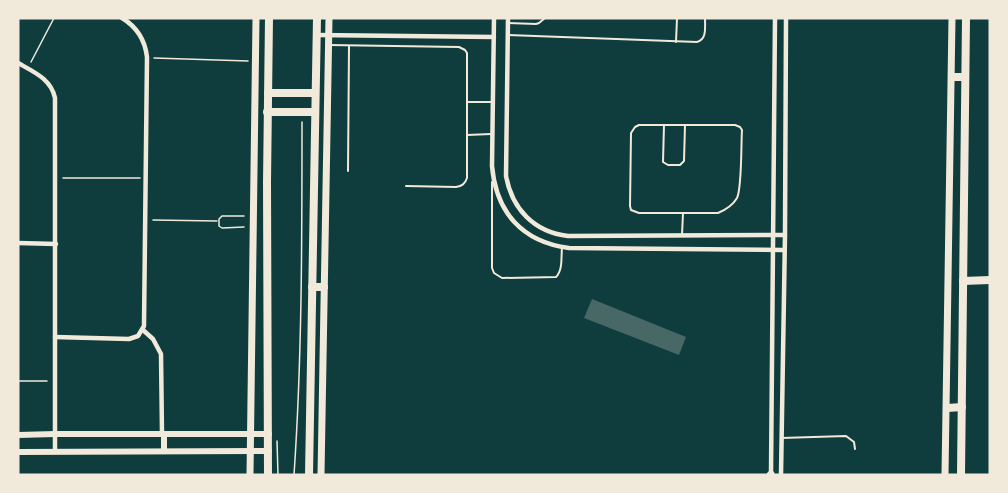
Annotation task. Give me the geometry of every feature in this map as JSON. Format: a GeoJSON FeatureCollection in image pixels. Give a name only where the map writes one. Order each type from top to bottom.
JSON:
{"type":"FeatureCollection","features":[{"type":"Feature","properties":{"kind":"main road"},"geometry":{"type":"LineString","coordinates":[[250,475],[255,18]]}},
{"type":"Feature","properties":{"kind":"main road"},"geometry":{"type":"LineString","coordinates":[[268,475],[269,18]]}},
{"type":"Feature","properties":{"kind":"main road"},"geometry":{"type":"LineString","coordinates":[[309,475],[317,18]]}},
{"type":"Feature","properties":{"kind":"main road"},"geometry":{"type":"LineString","coordinates":[[321,475],[329,18]]}},
{"type":"Feature","properties":{"kind":"main road"},"geometry":{"type":"LineString","coordinates":[[945,475],[952,18]]}},
{"type":"Feature","properties":{"kind":"main road"},"geometry":{"type":"LineString","coordinates":[[961,475],[966,18]]}},
{"type":"Feature","properties":{"kind":"main road"},"geometry":{"type":"LineString","coordinates":[[952,77],[965,77]]}},
{"type":"Feature","properties":{"kind":"main road"},"geometry":{"type":"LineString","coordinates":[[268,93],[315,93]]}},
{"type":"Feature","properties":{"kind":"main road"},"geometry":{"type":"LineString","coordinates":[[267,112],[315,112]]}},
{"type":"Feature","properties":{"kind":"main road"},"geometry":{"type":"LineString","coordinates":[[963,280],[990,280]]}},
{"type":"Feature","properties":{"kind":"main road"},"geometry":{"type":"LineString","coordinates":[[312,287],[324,287]]}},
{"type":"Feature","properties":{"kind":"main road"},"geometry":{"type":"LineString","coordinates":[[947,408],[962,407]]}},
{"type":"Feature","properties":{"kind":"street"},"geometry":{"type":"LineString","coordinates":[[55,337],[129,339],[138,336],[145,323],[147,57],[140,35],[122,18]]}},
{"type":"Feature","properties":{"kind":"street"},"geometry":{"type":"LineString","coordinates":[[494,18],[493,176],[502,206],[523,231],[540,241],[562,247],[784,250]]}},
{"type":"Feature","properties":{"kind":"street"},"geometry":{"type":"LineString","coordinates":[[775,18],[770,475],[781,475],[786,18]]}},
{"type":"Feature","properties":{"kind":"street"},"geometry":{"type":"LineString","coordinates":[[508,21],[505,168],[507,184],[524,216],[545,230],[560,235],[785,235]]}},
{"type":"Feature","properties":{"kind":"street"},"geometry":{"type":"LineString","coordinates":[[317,35],[494,37]]}},
{"type":"Feature","properties":{"kind":"street"},"geometry":{"type":"LineString","coordinates":[[493,54],[507,53]]}},
{"type":"Feature","properties":{"kind":"street"},"geometry":{"type":"LineString","coordinates":[[18,63],[48,82],[56,98],[55,451]]}},
{"type":"Feature","properties":{"kind":"street"},"geometry":{"type":"LineString","coordinates":[[590,248],[591,236]]}},
{"type":"Feature","properties":{"kind":"street"},"geometry":{"type":"LineString","coordinates":[[18,243],[56,244]]}},
{"type":"Feature","properties":{"kind":"street"},"geometry":{"type":"LineString","coordinates":[[143,330],[153,339],[161,354],[164,451]]}},
{"type":"Feature","properties":{"kind":"street"},"geometry":{"type":"LineString","coordinates":[[18,435],[269,434]]}},
{"type":"Feature","properties":{"kind":"street"},"geometry":{"type":"LineString","coordinates":[[18,452],[268,451]]}},
{"type":"Feature","properties":{"kind":"lane"},"geometry":{"type":"LineString","coordinates":[[508,21],[536,24],[545,18]]}},
{"type":"Feature","properties":{"kind":"lane"},"geometry":{"type":"LineString","coordinates":[[676,42],[677,18]]}},
{"type":"Feature","properties":{"kind":"lane"},"geometry":{"type":"LineString","coordinates":[[507,35],[697,42],[703,39],[705,33],[705,18]]}},
{"type":"Feature","properties":{"kind":"lane"},"geometry":{"type":"LineString","coordinates":[[329,45],[459,47],[467,53],[467,178],[463,185],[456,187],[406,186]]}},
{"type":"Feature","properties":{"kind":"lane"},"geometry":{"type":"LineString","coordinates":[[348,171],[349,46]]}},
{"type":"Feature","properties":{"kind":"lane"},"geometry":{"type":"LineString","coordinates":[[467,102],[493,102]]}},
{"type":"Feature","properties":{"kind":"lane"},"geometry":{"type":"LineString","coordinates":[[639,125],[685,125],[738,126],[742,130],[740,188],[736,201],[718,213],[634,212],[630,206],[632,129],[639,125]]}},
{"type":"Feature","properties":{"kind":"lane"},"geometry":{"type":"LineString","coordinates":[[664,125],[663,162],[668,165],[680,165],[684,161],[685,125]]}},
{"type":"Feature","properties":{"kind":"lane"},"geometry":{"type":"LineString","coordinates":[[467,135],[492,134]]}},
{"type":"Feature","properties":{"kind":"lane"},"geometry":{"type":"LineString","coordinates":[[493,176],[492,268],[494,273],[502,278],[555,277],[560,270],[562,247]]}},
{"type":"Feature","properties":{"kind":"lane"},"geometry":{"type":"LineString","coordinates":[[682,235],[683,213]]}},
{"type":"Feature","properties":{"kind":"lane"},"geometry":{"type":"LineString","coordinates":[[781,438],[846,436],[854,442],[855,449]]}},
{"type":"Feature","properties":{"kind":"path"},"geometry":{"type":"LineString","coordinates":[[28,69],[54,18]]}},
{"type":"Feature","properties":{"kind":"path"},"geometry":{"type":"LineString","coordinates":[[147,57],[255,61]]}},
{"type":"Feature","properties":{"kind":"path"},"geometry":{"type":"LineString","coordinates":[[294,475],[298,423],[302,285],[302,112]]}},
{"type":"Feature","properties":{"kind":"path"},"geometry":{"type":"LineString","coordinates":[[56,178],[146,178]]}},
{"type":"Feature","properties":{"kind":"path"},"geometry":{"type":"LineString","coordinates":[[254,215],[219,218],[219,226],[222,228],[254,227]]}},
{"type":"Feature","properties":{"kind":"path"},"geometry":{"type":"LineString","coordinates":[[146,219],[219,221]]}},
{"type":"Feature","properties":{"kind":"path"},"geometry":{"type":"LineString","coordinates":[[18,381],[55,381]]}},
{"type":"Feature","properties":{"kind":"building"},"geometry":{"type":"Polygon","coordinates":[[[592,299],[686,337],[679,355],[584,318],[592,299]]]}}]}
